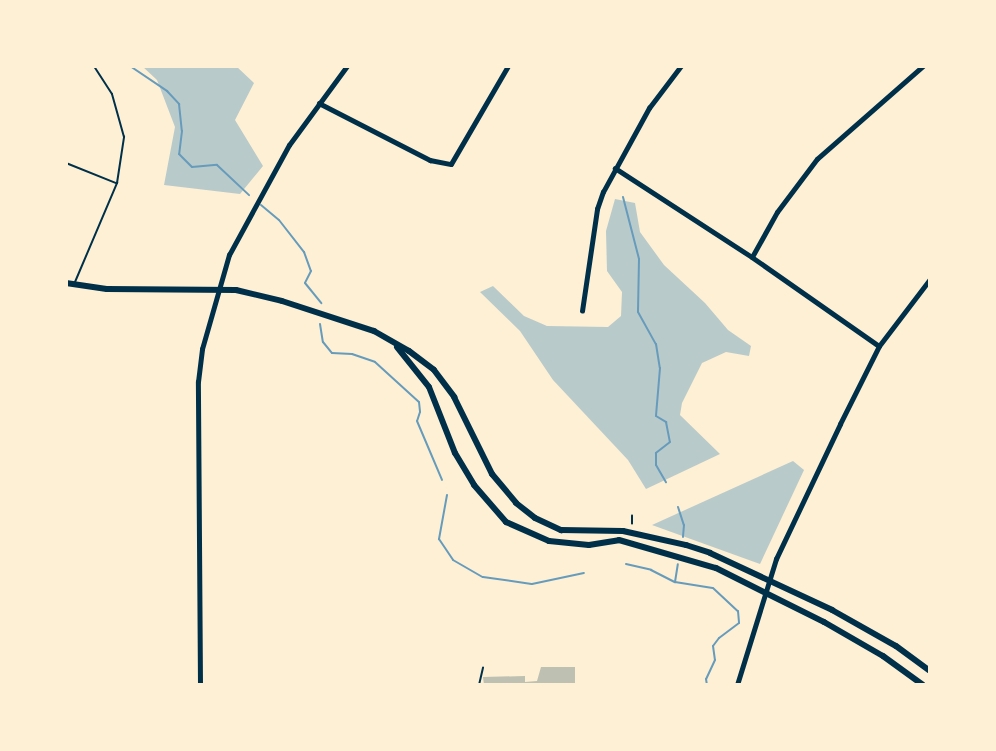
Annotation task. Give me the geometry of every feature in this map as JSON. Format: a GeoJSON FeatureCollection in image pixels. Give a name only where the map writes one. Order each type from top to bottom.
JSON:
{"type":"FeatureCollection","features":[{"type":"Feature","properties":{"kind":"street"},"geometry":{"type":"LineString","coordinates":[[200,685],[198,382],[202,349],[229,255],[266,183],[289,145],[347,66]]}},
{"type":"Feature","properties":{"kind":"street"},"geometry":{"type":"LineString","coordinates":[[319,103],[430,160],[451,164],[508,66]]}},
{"type":"Feature","properties":{"kind":"street"},"geometry":{"type":"LineString","coordinates":[[582,311],[597,209],[615,168],[649,108],[681,66]]}},
{"type":"Feature","properties":{"kind":"street"},"geometry":{"type":"LineString","coordinates":[[752,257],[777,212],[817,159],[923,66]]}},
{"type":"Feature","properties":{"kind":"street"},"geometry":{"type":"LineString","coordinates":[[615,168],[752,257],[879,346]]}},
{"type":"Feature","properties":{"kind":"street"},"geometry":{"type":"LineString","coordinates":[[737,685],[770,579],[796,517],[879,346],[930,279]]}},
{"type":"Feature","properties":{"kind":"street"},"geometry":{"type":"LineString","coordinates":[[66,283],[106,289],[236,290],[282,301],[374,331],[425,362],[442,380],[454,397],[492,474],[512,499],[535,518],[561,530],[623,531],[686,544],[770,579],[896,646],[930,671]]}},
{"type":"Feature","properties":{"kind":"street"},"geometry":{"type":"LineString","coordinates":[[392,342],[404,353],[429,387],[455,453],[474,485],[506,522],[549,541],[589,545],[619,540],[716,568],[766,592],[887,659],[923,685]]}},
{"type":"Feature","properties":{"kind":"street"},"geometry":{"type":"LineString","coordinates":[[887,659],[896,646]]}},
{"type":"Feature","properties":{"kind":"street"},"geometry":{"type":"LineString","coordinates":[[215,685],[314,685]]}},
{"type":"Feature","properties":{"kind":"lane"},"geometry":{"type":"LineString","coordinates":[[74,285],[117,183],[124,137],[112,94],[94,66]]}},
{"type":"Feature","properties":{"kind":"lane"},"geometry":{"type":"LineString","coordinates":[[66,163],[117,183]]}},
{"type":"Feature","properties":{"kind":"lane"},"geometry":{"type":"LineString","coordinates":[[479,685],[483,667]]}},
{"type":"Feature","properties":{"kind":"path"},"geometry":{"type":"LineString","coordinates":[[630,529],[632,516]]}},
{"type":"Feature","properties":{"kind":"shaded area"},"geometry":{"type":"Polygon","coordinates":[[[142,66],[236,66],[254,83],[235,120],[263,166],[240,194],[164,185],[175,127],[157,80],[142,66]]]}},
{"type":"Feature","properties":{"kind":"shaded area"},"geometry":{"type":"Polygon","coordinates":[[[615,199],[635,203],[640,232],[664,265],[705,303],[728,330],[751,346],[749,356],[726,352],[702,363],[682,403],[680,415],[720,454],[646,489],[628,460],[553,380],[520,331],[480,292],[493,286],[524,316],[547,326],[608,327],[621,316],[622,292],[607,271],[606,231],[615,199]]]}},
{"type":"Feature","properties":{"kind":"shaded area"},"geometry":{"type":"Polygon","coordinates":[[[793,461],[804,470],[760,564],[652,525],[793,461]]]}},
{"type":"Feature","properties":{"kind":"building"},"geometry":{"type":"Polygon","coordinates":[[[541,667],[575,667],[575,685],[484,685],[483,677],[525,676],[525,682],[537,681],[541,667]]]}},
{"type":"Feature","properties":{"kind":"waterway"},"geometry":{"type":"LineString","coordinates":[[130,66],[167,91],[179,104],[182,131],[179,154],[192,167],[217,165],[249,195]]}},
{"type":"Feature","properties":{"kind":"waterway"},"geometry":{"type":"LineString","coordinates":[[623,197],[639,259],[638,312],[656,344],[660,368],[656,416],[666,422],[670,442],[656,453],[656,465],[666,482]]}},
{"type":"Feature","properties":{"kind":"waterway"},"geometry":{"type":"LineString","coordinates":[[261,205],[279,220],[304,252],[311,271],[305,283],[321,303]]}},
{"type":"Feature","properties":{"kind":"waterway"},"geometry":{"type":"LineString","coordinates":[[320,324],[323,342],[332,353],[352,354],[375,362],[419,402],[420,412],[417,421],[442,480]]}},
{"type":"Feature","properties":{"kind":"waterway"},"geometry":{"type":"LineString","coordinates":[[447,495],[439,539],[453,560],[483,577],[532,584],[584,573]]}},
{"type":"Feature","properties":{"kind":"waterway"},"geometry":{"type":"LineString","coordinates":[[678,507],[684,525],[683,537]]}},
{"type":"Feature","properties":{"kind":"waterway"},"geometry":{"type":"LineString","coordinates":[[626,564],[651,570],[675,582],[713,588],[738,611],[739,623],[719,638],[713,646],[715,660],[706,679],[707,685]]}},
{"type":"Feature","properties":{"kind":"waterway"},"geometry":{"type":"LineString","coordinates":[[675,582],[678,564]]}}]}
